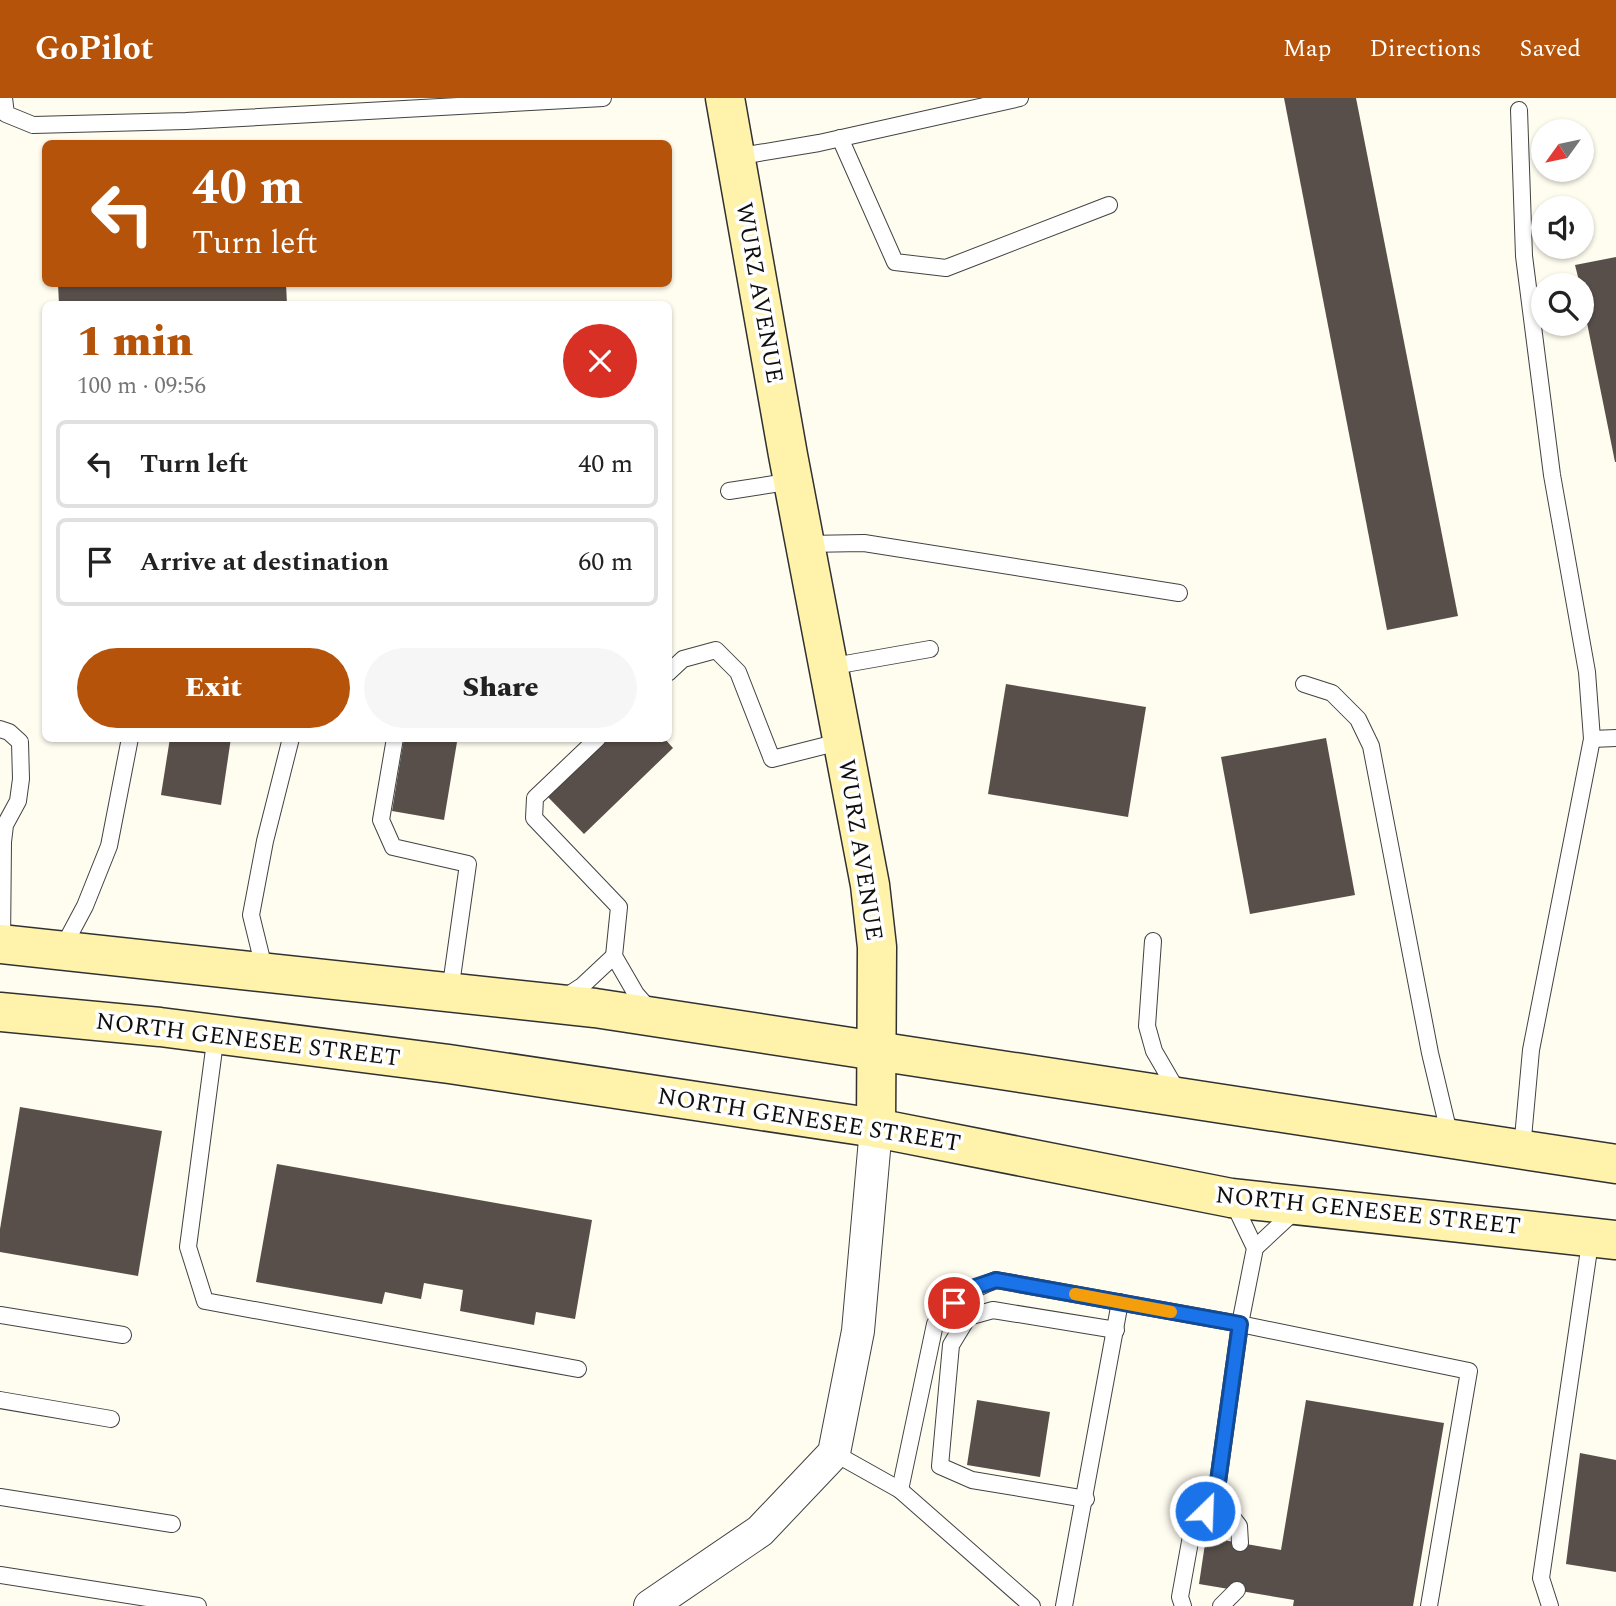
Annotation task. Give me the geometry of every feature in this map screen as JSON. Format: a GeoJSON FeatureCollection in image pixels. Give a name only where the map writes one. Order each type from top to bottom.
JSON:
{"type":"FeatureCollection","features":[{"type":"Feature","properties":{"kind":"main road","name":"WURZ AVENUE"},"geometry":{"type":"LineString","coordinates":[[725,98],[804,544],[871,897],[877,947],[876,1128]]}},
{"type":"Feature","properties":{"kind":"main road"},"geometry":{"type":"LineString","coordinates":[[1,948],[61,951],[264,972],[657,1017],[1616,1164]]}},
{"type":"Feature","properties":{"kind":"main road","name":"NORTH GENESEE STREET"},"geometry":{"type":"LineString","coordinates":[[0,1012],[216,1034],[449,1064],[876,1128],[1231,1198],[1604,1238]]}},
{"type":"Feature","properties":{"kind":"street","name":"WURZ AVENUE"},"geometry":{"type":"LineString","coordinates":[[834,1453],[858,1331],[876,1128]]}},
{"type":"Feature","properties":{"kind":"street"},"geometry":{"type":"LineString","coordinates":[[650,1606],[760,1531],[834,1453]]}},
{"type":"Feature","properties":{"kind":"lane"},"geometry":{"type":"LineString","coordinates":[[4,98],[6,114],[33,125],[186,121],[603,98]]}},
{"type":"Feature","properties":{"kind":"lane"},"geometry":{"type":"LineString","coordinates":[[736,157],[840,138],[1020,98]]}},
{"type":"Feature","properties":{"kind":"lane"},"geometry":{"type":"LineString","coordinates":[[1519,110],[1524,256],[1552,475],[1587,672],[1592,739],[1531,1050],[1522,1149]]}},
{"type":"Feature","properties":{"kind":"lane"},"geometry":{"type":"LineString","coordinates":[[840,138],[895,262],[946,268],[1109,205]]}},
{"type":"Feature","properties":{"kind":"lane"},"geometry":{"type":"LineString","coordinates":[[729,491],[793,481]]}},
{"type":"Feature","properties":{"kind":"lane"},"geometry":{"type":"LineString","coordinates":[[804,544],[864,543],[1178,593]]}},
{"type":"Feature","properties":{"kind":"lane"},"geometry":{"type":"LineString","coordinates":[[828,667],[930,649]]}},
{"type":"Feature","properties":{"kind":"lane"},"geometry":{"type":"LineString","coordinates":[[672,669],[683,659],[716,650],[738,672],[772,759],[843,741]]}},
{"type":"Feature","properties":{"kind":"lane"},"geometry":{"type":"LineString","coordinates":[[1304,684],[1332,693],[1358,719],[1371,746],[1430,1053],[1451,1139]]}},
{"type":"Feature","properties":{"kind":"lane"},"geometry":{"type":"LineString","coordinates":[[0,729],[9,732],[20,742],[22,779],[18,801],[5,825],[1,842],[1,948]]}},
{"type":"Feature","properties":{"kind":"lane"},"geometry":{"type":"LineString","coordinates":[[1592,739],[1616,738]]}},
{"type":"Feature","properties":{"kind":"lane"},"geometry":{"type":"LineString","coordinates":[[61,951],[85,905],[109,846],[129,742]]}},
{"type":"Feature","properties":{"kind":"lane"},"geometry":{"type":"LineString","coordinates":[[264,972],[251,915],[265,841],[290,742]]}},
{"type":"Feature","properties":{"kind":"lane"},"geometry":{"type":"LineString","coordinates":[[394,742],[381,820],[393,847],[468,864],[450,992]]}},
{"type":"Feature","properties":{"kind":"lane"},"geometry":{"type":"LineString","coordinates":[[594,742],[535,798],[534,818],[619,907],[614,957],[636,994],[657,1017]]}},
{"type":"Feature","properties":{"kind":"lane"},"geometry":{"type":"LineString","coordinates":[[1153,941],[1146,1026],[1154,1051],[1180,1096]]}},
{"type":"Feature","properties":{"kind":"lane"},"geometry":{"type":"LineString","coordinates":[[554,1004],[582,986],[614,957]]}},
{"type":"Feature","properties":{"kind":"lane"},"geometry":{"type":"LineString","coordinates":[[216,1034],[188,1247],[205,1301],[578,1370]]}},
{"type":"Feature","properties":{"kind":"lane"},"geometry":{"type":"LineString","coordinates":[[1231,1198],[1255,1248]]}},
{"type":"Feature","properties":{"kind":"lane"},"geometry":{"type":"LineString","coordinates":[[1183,1606],[1180,1597],[1193,1525],[1216,1496],[1240,1324],[1255,1248],[1301,1206]]}},
{"type":"Feature","properties":{"kind":"lane"},"geometry":{"type":"LineString","coordinates":[[1550,1606],[1541,1578],[1604,1238]]}},
{"type":"Feature","properties":{"kind":"lane"},"geometry":{"type":"LineString","coordinates":[[900,1490],[935,1324],[972,1288],[996,1280],[1240,1324],[1469,1371],[1429,1606]]}},
{"type":"Feature","properties":{"kind":"lane"},"geometry":{"type":"LineString","coordinates":[[1065,1606],[1120,1302]]}},
{"type":"Feature","properties":{"kind":"lane"},"geometry":{"type":"LineString","coordinates":[[1086,1499],[972,1480],[940,1466],[951,1345],[968,1317],[993,1310],[1116,1329]]}},
{"type":"Feature","properties":{"kind":"lane"},"geometry":{"type":"LineString","coordinates":[[0,1315],[123,1335]]}},
{"type":"Feature","properties":{"kind":"lane"},"geometry":{"type":"LineString","coordinates":[[0,1399],[111,1419]]}},
{"type":"Feature","properties":{"kind":"lane"},"geometry":{"type":"LineString","coordinates":[[834,1453],[900,1490],[1032,1606]]}},
{"type":"Feature","properties":{"kind":"lane"},"geometry":{"type":"LineString","coordinates":[[1216,1496],[1240,1526],[1240,1543]]}},
{"type":"Feature","properties":{"kind":"lane"},"geometry":{"type":"LineString","coordinates":[[0,1497],[172,1524]]}},
{"type":"Feature","properties":{"kind":"lane"},"geometry":{"type":"LineString","coordinates":[[0,1575],[198,1606]]}},
{"type":"Feature","properties":{"kind":"lane"},"geometry":{"type":"LineString","coordinates":[[1221,1606],[1237,1590]]}},
{"type":"Feature","properties":{"kind":"building"},"geometry":{"type":"Polygon","coordinates":[[[1284,98],[1356,98],[1458,616],[1387,630],[1284,98]]]}},
{"type":"Feature","properties":{"kind":"building"},"geometry":{"type":"Polygon","coordinates":[[[1616,257],[1616,462],[1590,336],[1594,336],[1594,273],[1577,273],[1575,265],[1616,257]]]}},
{"type":"Feature","properties":{"kind":"building"},"geometry":{"type":"Polygon","coordinates":[[[58,287],[286,287],[287,301],[59,301],[58,287]]]}},
{"type":"Feature","properties":{"kind":"building"},"geometry":{"type":"Polygon","coordinates":[[[1006,684],[1146,707],[1128,817],[988,794],[1006,684]]]}},
{"type":"Feature","properties":{"kind":"building"},"geometry":{"type":"Polygon","coordinates":[[[1326,738],[1355,895],[1250,914],[1221,757],[1326,738]]]}},
{"type":"Feature","properties":{"kind":"building"},"geometry":{"type":"Polygon","coordinates":[[[169,742],[230,742],[221,805],[161,795],[169,742]]]}},
{"type":"Feature","properties":{"kind":"building"},"geometry":{"type":"Polygon","coordinates":[[[403,742],[457,742],[444,820],[392,811],[403,742]]]}},
{"type":"Feature","properties":{"kind":"building"},"geometry":{"type":"Polygon","coordinates":[[[601,742],[668,742],[673,748],[584,834],[546,795],[601,742]]]}},
{"type":"Feature","properties":{"kind":"building"},"geometry":{"type":"Polygon","coordinates":[[[20,1107],[162,1131],[138,1276],[0,1252],[0,1229],[20,1107]]]}},
{"type":"Feature","properties":{"kind":"building"},"geometry":{"type":"Polygon","coordinates":[[[277,1164],[592,1220],[575,1319],[536,1312],[534,1325],[460,1311],[463,1290],[424,1283],[421,1299],[385,1292],[382,1304],[256,1282],[277,1164]]]}},
{"type":"Feature","properties":{"kind":"building"},"geometry":{"type":"Polygon","coordinates":[[[977,1400],[1050,1412],[1040,1477],[967,1465],[977,1400]]]}},
{"type":"Feature","properties":{"kind":"building"},"geometry":{"type":"Polygon","coordinates":[[[1306,1400],[1444,1423],[1413,1606],[1293,1606],[1294,1600],[1199,1584],[1206,1537],[1281,1550],[1306,1400]]]}},
{"type":"Feature","properties":{"kind":"building"},"geometry":{"type":"Polygon","coordinates":[[[1580,1453],[1616,1460],[1616,1572],[1566,1564],[1580,1453]]]}},
{"type":"Feature","properties":{"kind":"slow traffic"},"geometry":{"type":"LineString","coordinates":[[1075,1294],[1171,1312]]}},
{"type":"Feature","properties":{"kind":"route"},"geometry":{"type":"LineString","coordinates":[[954,1303],[972,1288],[996,1280],[1240,1324],[1216,1496],[1205,1511]]}}]}
